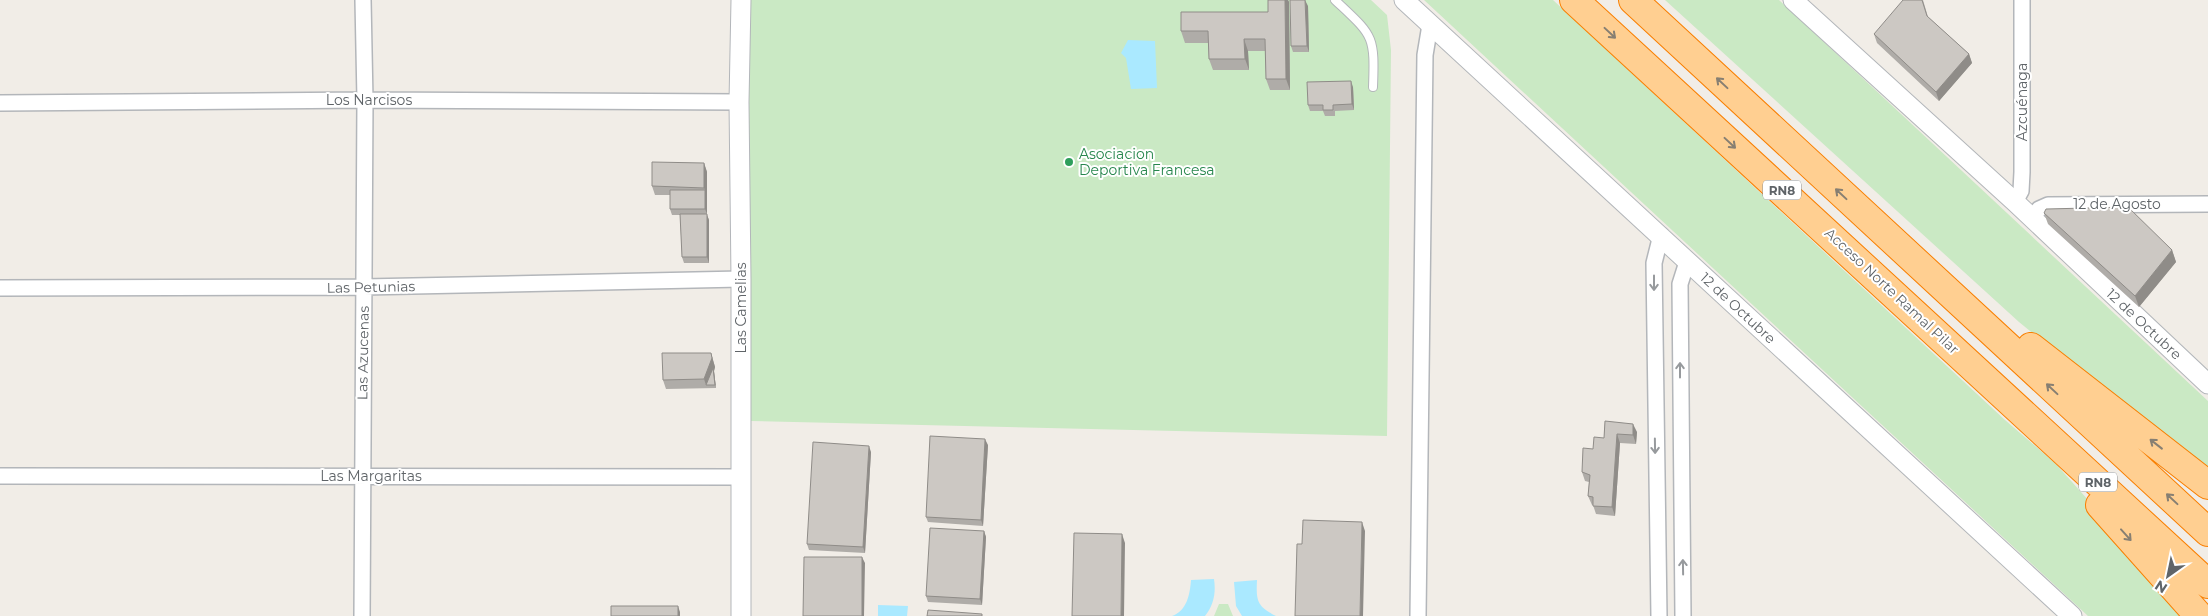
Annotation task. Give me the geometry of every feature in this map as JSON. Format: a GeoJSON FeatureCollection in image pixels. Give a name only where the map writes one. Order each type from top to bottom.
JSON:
{"type":"FeatureCollection","features":[{"type":"Feature","properties":{"kind":"highway","name":"Acceso Norte Ramal Pilar"},"geometry":{"type":"LineString","coordinates":[[1574,0],[2208,584]]}},
{"type":"Feature","properties":{"kind":"highway","name":"RN8"},"geometry":{"type":"LineString","coordinates":[[1633,0],[1876,227],[2208,532]]}},
{"type":"Feature","properties":{"kind":"highway"},"geometry":{"type":"LineString","coordinates":[[1876,227],[2208,485]]}},
{"type":"Feature","properties":{"kind":"highway"},"geometry":{"type":"LineString","coordinates":[[1989,381],[2199,616]]}},
{"type":"Feature","properties":{"kind":"street","name":"Las Azucenas"},"geometry":{"type":"LineString","coordinates":[[362,616],[361,476],[365,100],[363,0]]}},
{"type":"Feature","properties":{"kind":"street","name":"Las Camelias"},"geometry":{"type":"LineString","coordinates":[[741,0],[739,102],[742,477],[741,616]]}},
{"type":"Feature","properties":{"kind":"street","name":"12 de Octubre"},"geometry":{"type":"LineString","coordinates":[[1404,0],[2072,616]]}},
{"type":"Feature","properties":{"kind":"street","name":"12 de Octubre"},"geometry":{"type":"LineString","coordinates":[[1793,0],[2015,202],[2208,384]]}},
{"type":"Feature","properties":{"kind":"street","name":"Azcuénaga"},"geometry":{"type":"LineString","coordinates":[[2015,202],[2021,191],[2022,172],[2022,0]]}},
{"type":"Feature","properties":{"kind":"street"},"geometry":{"type":"LineString","coordinates":[[1418,616],[1425,54],[1430,25]]}},
{"type":"Feature","properties":{"kind":"street","name":"Los Narcisos"},"geometry":{"type":"LineString","coordinates":[[0,103],[365,100],[739,102]]}},
{"type":"Feature","properties":{"kind":"street","name":"12 de Agosto"},"geometry":{"type":"LineString","coordinates":[[2032,219],[2039,209],[2048,205],[2208,204]]}},
{"type":"Feature","properties":{"kind":"street"},"geometry":{"type":"LineString","coordinates":[[1659,616],[1654,405],[1654,263],[1661,235]]}},
{"type":"Feature","properties":{"kind":"street"},"geometry":{"type":"LineString","coordinates":[[1683,616],[1680,284],[1687,262]]}},
{"type":"Feature","properties":{"kind":"street","name":"Las Petunias"},"geometry":{"type":"LineString","coordinates":[[0,288],[364,287],[741,279]]}},
{"type":"Feature","properties":{"kind":"street"},"geometry":{"type":"LineString","coordinates":[[1654,405],[1680,404]]}},
{"type":"Feature","properties":{"kind":"street","name":"Las Margaritas"},"geometry":{"type":"LineString","coordinates":[[0,476],[742,477]]}},
{"type":"Feature","properties":{"kind":"lane"},"geometry":{"type":"LineString","coordinates":[[1335,0],[1365,28],[1372,41],[1374,50],[1374,87]]}},
{"type":"Feature","properties":{"kind":"green space","name":"Asociacion Deportiva Francesa"},"geometry":{"type":"Polygon","coordinates":[[[747,0],[1371,0],[1387,15],[1391,50],[1387,436],[751,421],[747,0]]]}},
{"type":"Feature","properties":{"kind":"green space"},"geometry":{"type":"Polygon","coordinates":[[[1424,0],[1553,0],[2005,420],[2055,463],[2192,616],[2088,616],[1424,0]]]}},
{"type":"Feature","properties":{"kind":"green space"},"geometry":{"type":"Polygon","coordinates":[[[1665,0],[1779,0],[2208,401],[2208,475],[2019,322],[1665,0]]]}},
{"type":"Feature","properties":{"kind":"green space"},"geometry":{"type":"Polygon","coordinates":[[[1219,604],[1228,604],[1233,616],[1214,616],[1219,604]]]}},
{"type":"Feature","properties":{"kind":"water"},"geometry":{"type":"Polygon","coordinates":[[[1128,40],[1155,41],[1157,88],[1131,89],[1126,58],[1121,53],[1128,40]]]}},
{"type":"Feature","properties":{"kind":"water"},"geometry":{"type":"Polygon","coordinates":[[[1214,579],[1214,598],[1205,616],[1172,616],[1181,610],[1187,601],[1191,580],[1214,579]]]}},
{"type":"Feature","properties":{"kind":"water"},"geometry":{"type":"Polygon","coordinates":[[[1257,580],[1257,593],[1261,606],[1276,616],[1242,616],[1236,606],[1234,582],[1257,580]]]}},
{"type":"Feature","properties":{"kind":"water"},"geometry":{"type":"Polygon","coordinates":[[[878,605],[908,606],[907,616],[878,616],[878,605]]]}},
{"type":"Feature","properties":{"kind":"building"},"geometry":{"type":"Polygon","coordinates":[[[1268,0],[1285,0],[1286,79],[1266,79],[1265,39],[1244,39],[1245,59],[1209,59],[1208,31],[1181,31],[1181,12],[1268,12],[1268,0]]]}},
{"type":"Feature","properties":{"kind":"building"},"geometry":{"type":"Polygon","coordinates":[[[1290,0],[1305,0],[1307,46],[1291,46],[1290,0]]]}},
{"type":"Feature","properties":{"kind":"building"},"geometry":{"type":"Polygon","coordinates":[[[1903,0],[1922,0],[1927,16],[1969,54],[1936,92],[1874,34],[1903,0]]]}},
{"type":"Feature","properties":{"kind":"building"},"geometry":{"type":"Polygon","coordinates":[[[1351,81],[1352,104],[1333,105],[1333,110],[1323,110],[1323,105],[1308,105],[1307,82],[1351,81]]]}},
{"type":"Feature","properties":{"kind":"building"},"geometry":{"type":"Polygon","coordinates":[[[652,162],[704,163],[704,188],[652,186],[652,162]]]}},
{"type":"Feature","properties":{"kind":"building"},"geometry":{"type":"Polygon","coordinates":[[[670,190],[705,190],[705,209],[670,209],[670,190]]]}},
{"type":"Feature","properties":{"kind":"building"},"geometry":{"type":"Polygon","coordinates":[[[2128,207],[2172,250],[2135,296],[2044,213],[2046,209],[2128,207]]]}},
{"type":"Feature","properties":{"kind":"building"},"geometry":{"type":"Polygon","coordinates":[[[680,214],[707,214],[707,257],[682,257],[680,214]]]}},
{"type":"Feature","properties":{"kind":"building"},"geometry":{"type":"Polygon","coordinates":[[[662,353],[711,353],[712,358],[704,379],[663,380],[662,353]]]}},
{"type":"Feature","properties":{"kind":"building"},"geometry":{"type":"Polygon","coordinates":[[[713,368],[715,385],[706,385],[713,368]]]}},
{"type":"Feature","properties":{"kind":"building"},"geometry":{"type":"Polygon","coordinates":[[[1605,421],[1633,424],[1633,435],[1617,434],[1612,507],[1593,506],[1593,497],[1588,496],[1590,475],[1582,472],[1583,448],[1593,449],[1594,437],[1604,438],[1605,421]]]}},
{"type":"Feature","properties":{"kind":"building"},"geometry":{"type":"Polygon","coordinates":[[[930,436],[985,439],[981,520],[926,517],[930,436]]]}},
{"type":"Feature","properties":{"kind":"building"},"geometry":{"type":"Polygon","coordinates":[[[813,442],[869,446],[863,547],[807,544],[813,442]]]}},
{"type":"Feature","properties":{"kind":"building"},"geometry":{"type":"Polygon","coordinates":[[[1303,520],[1362,522],[1360,616],[1295,616],[1297,544],[1302,544],[1303,520]]]}},
{"type":"Feature","properties":{"kind":"building"},"geometry":{"type":"Polygon","coordinates":[[[930,528],[984,531],[980,599],[926,596],[930,528]]]}},
{"type":"Feature","properties":{"kind":"building"},"geometry":{"type":"Polygon","coordinates":[[[1074,533],[1122,534],[1121,616],[1072,616],[1074,533]]]}},
{"type":"Feature","properties":{"kind":"building"},"geometry":{"type":"Polygon","coordinates":[[[804,557],[862,557],[862,616],[803,616],[804,557]]]}},
{"type":"Feature","properties":{"kind":"building"},"geometry":{"type":"Polygon","coordinates":[[[611,606],[678,606],[678,616],[611,616],[611,606]]]}},
{"type":"Feature","properties":{"kind":"building"},"geometry":{"type":"Polygon","coordinates":[[[928,610],[982,614],[982,616],[927,616],[928,610]]]}},
{"type":"Feature","properties":{"kind":"place","name":"Asociacion Deportiva Francesa"},"geometry":{"type":"Point","coordinates":[1069,162]}}]}
